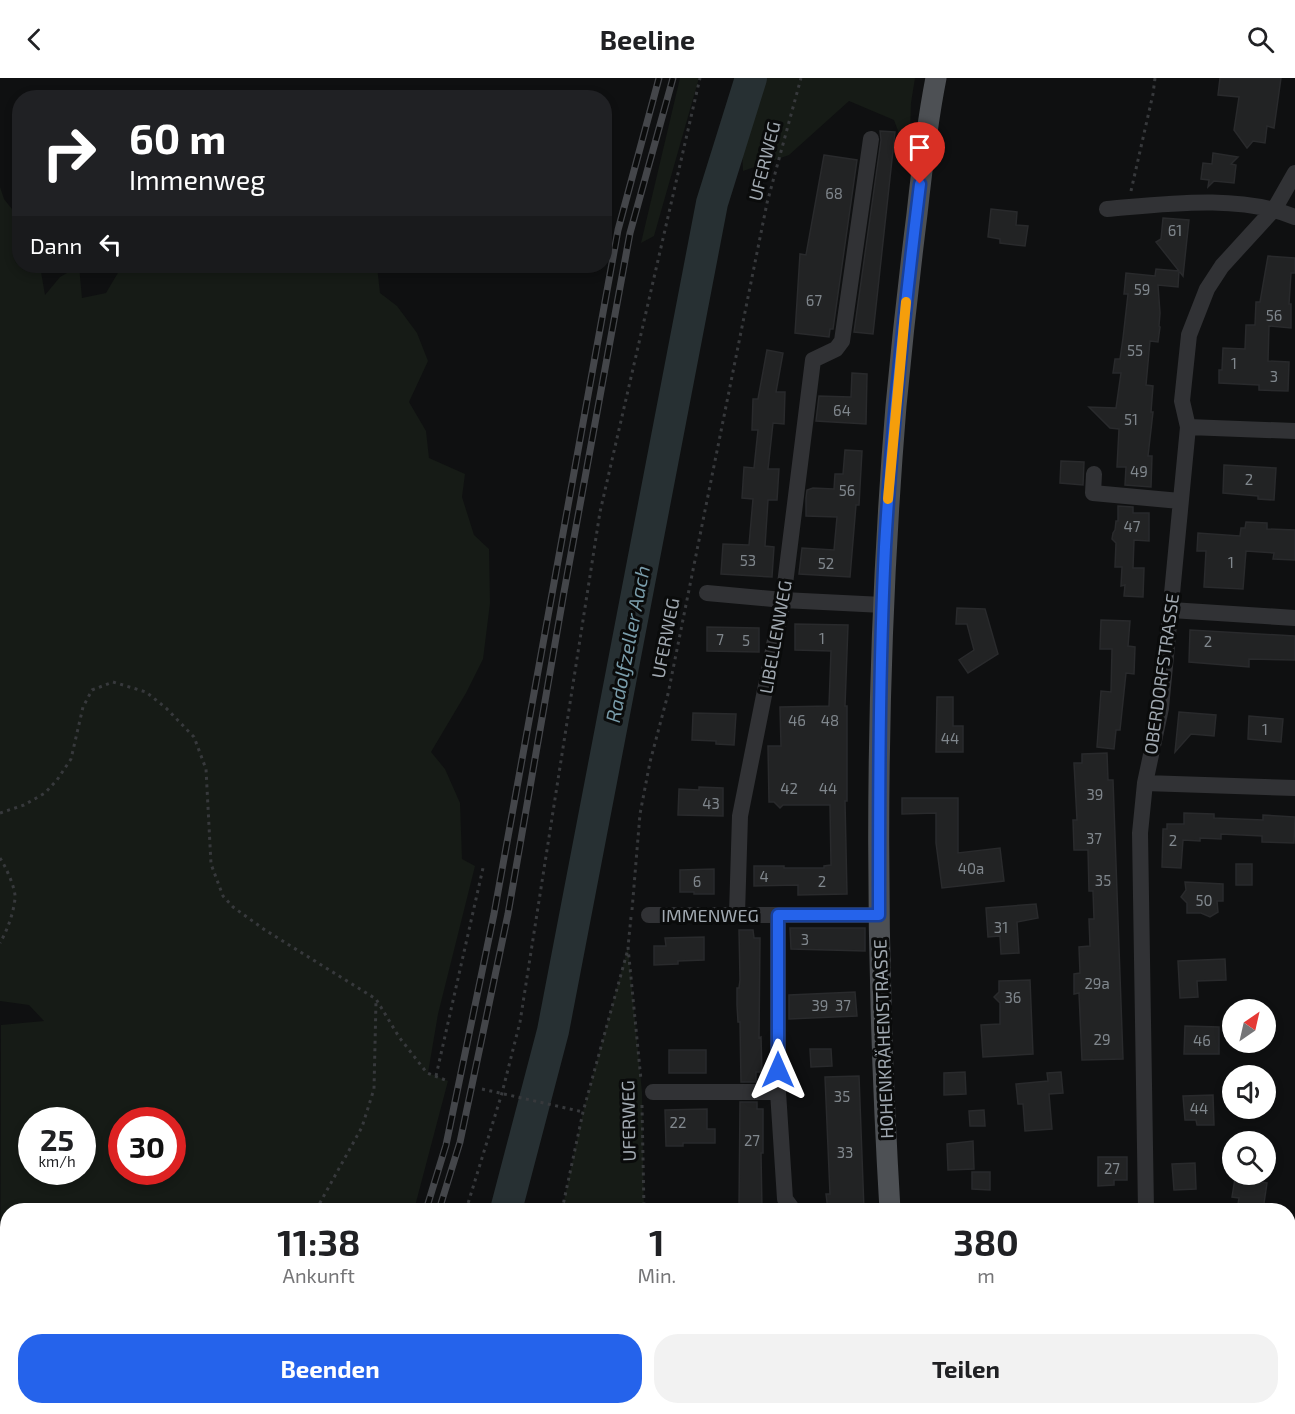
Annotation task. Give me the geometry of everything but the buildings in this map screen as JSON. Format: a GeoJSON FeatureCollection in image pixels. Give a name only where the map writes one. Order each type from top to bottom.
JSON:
{"type":"FeatureCollection","features":[{"type":"Feature","properties":{"kind":"main road","name":"HOHENKRÄHENSTRASSE"},"geometry":{"type":"LineString","coordinates":[[890,1203],[879,915],[880,680],[889,497],[903,328],[933,82]]}},
{"type":"Feature","properties":{"kind":"street","name":"LIBELLENWEG"},"geometry":{"type":"LineString","coordinates":[[737,914],[740,816],[783,600],[813,360],[836,349],[842,341],[871,139]]}},
{"type":"Feature","properties":{"kind":"street","name":"OBERDORFSTRASSE"},"geometry":{"type":"LineString","coordinates":[[1146,1203],[1140,833],[1145,783],[1161,708],[1171,610],[1188,427],[1182,401],[1189,335],[1208,290],[1222,266],[1275,208],[1295,172]]}},
{"type":"Feature","properties":{"kind":"street"},"geometry":{"type":"LineString","coordinates":[[1107,209],[1219,202],[1275,208],[1295,217]]}},
{"type":"Feature","properties":{"kind":"street"},"geometry":{"type":"LineString","coordinates":[[1188,427],[1295,431]]}},
{"type":"Feature","properties":{"kind":"street"},"geometry":{"type":"LineString","coordinates":[[1094,474],[1093,493],[1180,501]]}},
{"type":"Feature","properties":{"kind":"street"},"geometry":{"type":"LineString","coordinates":[[707,593],[783,600],[883,605]]}},
{"type":"Feature","properties":{"kind":"street"},"geometry":{"type":"LineString","coordinates":[[1171,610],[1295,618]]}},
{"type":"Feature","properties":{"kind":"street"},"geometry":{"type":"LineString","coordinates":[[1145,783],[1295,788]]}},
{"type":"Feature","properties":{"kind":"street","name":"IMMENWEG"},"geometry":{"type":"LineString","coordinates":[[649,915],[879,915]]}},
{"type":"Feature","properties":{"kind":"street"},"geometry":{"type":"LineString","coordinates":[[778,915],[778,1092],[785,1199],[788,1203]]}},
{"type":"Feature","properties":{"kind":"street"},"geometry":{"type":"LineString","coordinates":[[646,1092],[778,1092]]}},
{"type":"Feature","properties":{"kind":"path"},"geometry":{"type":"LineString","coordinates":[[468,1203],[502,1093],[520,1023],[600,512],[700,78]]}},
{"type":"Feature","properties":{"kind":"path","name":"UFERWEG"},"geometry":{"type":"LineString","coordinates":[[644,1203],[646,1092],[628,947],[640,814],[650,762],[668,694],[767,203],[801,78]]}},
{"type":"Feature","properties":{"kind":"path"},"geometry":{"type":"LineString","coordinates":[[1128,207],[1155,78]]}},
{"type":"Feature","properties":{"kind":"path"},"geometry":{"type":"LineString","coordinates":[[0,813],[24,805],[45,793],[57,780],[71,759],[83,707],[92,690],[113,682],[146,692],[194,736],[206,769],[211,864],[223,896],[233,907],[265,930],[376,999],[406,1046],[428,1073],[447,1081]]}},
{"type":"Feature","properties":{"kind":"path"},"geometry":{"type":"LineString","coordinates":[[0,858],[15,896],[5,934],[0,943]]}},
{"type":"Feature","properties":{"kind":"path"},"geometry":{"type":"LineString","coordinates":[[436,1076],[483,868]]}},
{"type":"Feature","properties":{"kind":"path"},"geometry":{"type":"LineString","coordinates":[[564,1203],[583,1112],[628,947]]}},
{"type":"Feature","properties":{"kind":"path"},"geometry":{"type":"LineString","coordinates":[[320,1203],[362,1127],[374,1089],[376,999]]}},
{"type":"Feature","properties":{"kind":"path"},"geometry":{"type":"LineString","coordinates":[[482,1089],[583,1112]]}},
{"type":"Feature","properties":{"kind":"shaded area"},"geometry":{"type":"Polygon","coordinates":[[[680,78],[699,78],[654,236],[641,243],[680,78]]]}},
{"type":"Feature","properties":{"kind":"shaded area"},"geometry":{"type":"Polygon","coordinates":[[[739,78],[915,78],[911,103],[909,160],[894,120],[849,101],[789,155],[743,171],[739,78]]]}},
{"type":"Feature","properties":{"kind":"shaded area"},"geometry":{"type":"Polygon","coordinates":[[[0,187],[4,199],[12,209],[12,273],[41,273],[45,295],[60,277],[67,273],[80,273],[82,298],[106,293],[118,273],[378,273],[380,293],[397,306],[417,333],[428,361],[409,402],[426,431],[429,458],[465,474],[462,497],[474,535],[489,549],[490,603],[483,659],[431,752],[445,769],[460,803],[462,859],[475,866],[438,1014],[428,1073],[448,1081],[416,1203],[1,1203],[1,1025],[44,1021],[29,1005],[0,1001],[0,187]]]}},
{"type":"Feature","properties":{"kind":"shaded area"},"geometry":{"type":"Polygon","coordinates":[[[628,947],[642,1092],[644,1203],[564,1203],[583,1112],[628,947]]]}},
{"type":"Feature","properties":{"kind":"waterway","name":"Radolfzeller Aach"},"geometry":{"type":"LineString","coordinates":[[508,1203],[553,1031],[712,203],[751,78]]}},
{"type":"Feature","properties":{"kind":"railway"},"geometry":{"type":"LineString","coordinates":[[612,263],[618,230],[659,78]]}},
{"type":"Feature","properties":{"kind":"railway"},"geometry":{"type":"LineString","coordinates":[[441,1203],[460,1142],[508,914],[630,233],[673,78]]}},
{"type":"Feature","properties":{"kind":"railway"},"geometry":{"type":"LineString","coordinates":[[428,1203],[446,1145],[494,914],[610,273]]}},
{"type":"Feature","properties":{"kind":"slow traffic"},"geometry":{"type":"LineString","coordinates":[[888,499],[906,302]]}},
{"type":"Feature","properties":{"kind":"route"},"geometry":{"type":"LineString","coordinates":[[778,1070],[778,915],[879,915],[880,680],[885,547],[903,328],[920,184]]}}]}
